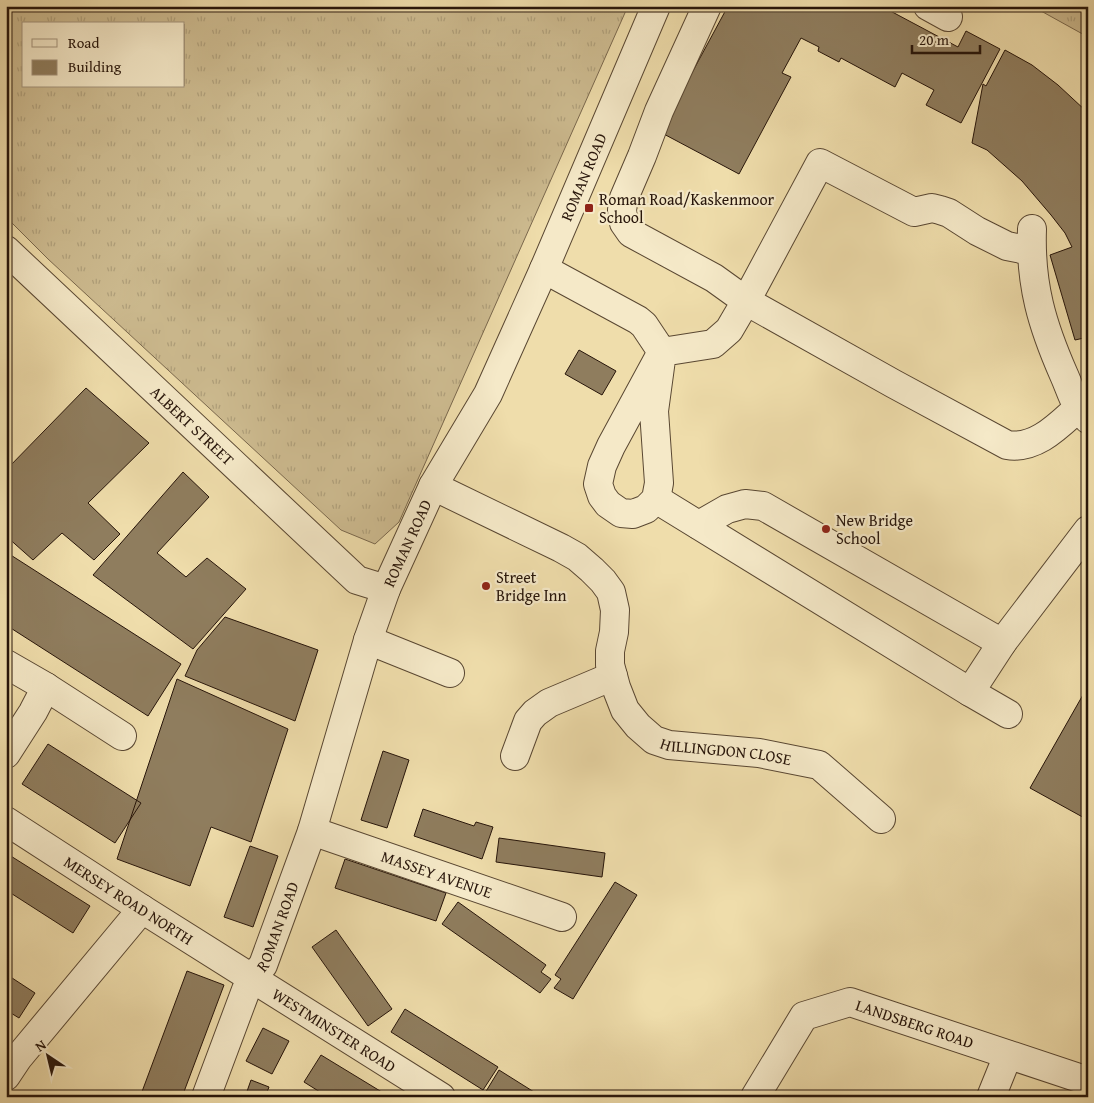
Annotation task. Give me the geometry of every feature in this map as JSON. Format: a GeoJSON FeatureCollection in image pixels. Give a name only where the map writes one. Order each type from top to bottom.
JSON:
{"type":"FeatureCollection","features":[{"type":"Feature","properties":{"kind":"street","name":"ROMAN ROAD"},"geometry":{"type":"LineString","coordinates":[[206,1097],[246,990],[252,978],[263,965],[312,831],[368,640],[386,589],[433,486],[488,394],[544,269],[656,6]]}},
{"type":"Feature","properties":{"kind":"street"},"geometry":{"type":"LineString","coordinates":[[662,352],[713,344],[729,330],[746,301],[820,163],[914,212],[932,208],[949,213],[977,231],[1007,246],[1031,240],[1034,283],[1040,314],[1054,354],[1083,414],[1027,444],[1008,445],[746,301],[714,278],[631,233],[624,223],[622,210],[624,198],[659,111],[707,6]]}},
{"type":"Feature","properties":{"kind":"street","name":"ALBERT STREET"},"geometry":{"type":"LineString","coordinates":[[6,250],[357,580],[386,589]]}},
{"type":"Feature","properties":{"kind":"street"},"geometry":{"type":"LineString","coordinates":[[544,269],[638,320],[644,325],[662,352],[654,411],[659,483],[656,499],[646,510],[633,514],[621,513],[608,504],[602,496],[598,484],[602,466],[662,352]]}},
{"type":"Feature","properties":{"kind":"street","name":"HILLINGDON CLOSE"},"geometry":{"type":"LineString","coordinates":[[433,486],[561,548],[577,557],[603,581],[611,592],[615,610],[614,632],[610,651],[610,665],[613,676],[625,710],[638,726],[654,740],[669,745],[759,753],[819,766],[882,819]]}},
{"type":"Feature","properties":{"kind":"street"},"geometry":{"type":"LineString","coordinates":[[656,499],[1008,714]]}},
{"type":"Feature","properties":{"kind":"street"},"geometry":{"type":"LineString","coordinates":[[699,526],[727,508],[745,504],[764,506],[1002,643]]}},
{"type":"Feature","properties":{"kind":"street"},"geometry":{"type":"LineString","coordinates":[[970,692],[1002,643],[1088,530]]}},
{"type":"Feature","properties":{"kind":"street"},"geometry":{"type":"LineString","coordinates":[[368,640],[450,674]]}},
{"type":"Feature","properties":{"kind":"street"},"geometry":{"type":"LineString","coordinates":[[6,664],[46,687],[122,736]]}},
{"type":"Feature","properties":{"kind":"street"},"geometry":{"type":"LineString","coordinates":[[515,756],[528,721],[535,713],[549,704],[613,676]]}},
{"type":"Feature","properties":{"kind":"street"},"geometry":{"type":"LineString","coordinates":[[6,754],[33,712],[46,687]]}},
{"type":"Feature","properties":{"kind":"street","name":"MERSEY ROAD NORTH"},"geometry":{"type":"LineString","coordinates":[[6,820],[252,978]]}},
{"type":"Feature","properties":{"kind":"street","name":"MASSEY AVENUE"},"geometry":{"type":"LineString","coordinates":[[312,831],[562,917]]}},
{"type":"Feature","properties":{"kind":"street"},"geometry":{"type":"LineString","coordinates":[[10,1061],[142,909]]}},
{"type":"Feature","properties":{"kind":"street","name":"WESTMINSTER ROAD"},"geometry":{"type":"LineString","coordinates":[[252,978],[441,1097]]}},
{"type":"Feature","properties":{"kind":"street","name":"LANDSBERG ROAD"},"geometry":{"type":"LineString","coordinates":[[755,1097],[804,1016],[850,1002],[1088,1081]]}},
{"type":"Feature","properties":{"kind":"street"},"geometry":{"type":"LineString","coordinates":[[991,1097],[1008,1055]]}},
{"type":"Feature","properties":{"kind":"green space"},"geometry":{"type":"Polygon","coordinates":[[[6,6],[628,6],[399,522],[375,544],[341,530],[48,259],[6,217],[6,6]]]}},
{"type":"Feature","properties":{"kind":"green space"},"geometry":{"type":"Polygon","coordinates":[[[1032,6],[1088,6],[1088,37],[1032,6]]]}},
{"type":"Feature","properties":{"kind":"building"},"geometry":{"type":"Polygon","coordinates":[[[728,6],[881,6],[958,47],[966,31],[1000,49],[961,123],[926,105],[934,90],[902,73],[895,87],[841,58],[839,62],[818,51],[819,47],[801,38],[782,73],[791,77],[739,174],[660,132],[728,6]]]}},
{"type":"Feature","properties":{"kind":"building"},"geometry":{"type":"Polygon","coordinates":[[[1005,50],[1032,65],[1058,85],[1086,111],[1088,110],[1088,369],[1083,369],[1084,338],[1075,340],[1050,255],[1072,247],[1065,233],[1022,181],[987,150],[972,143],[983,84],[986,86],[1005,50]]]}},
{"type":"Feature","properties":{"kind":"building"},"geometry":{"type":"Polygon","coordinates":[[[579,350],[616,371],[602,395],[565,374],[579,350]]]}},
{"type":"Feature","properties":{"kind":"building"},"geometry":{"type":"Polygon","coordinates":[[[86,388],[149,443],[88,503],[120,534],[94,560],[62,533],[33,560],[6,536],[6,470],[86,388]]]}},
{"type":"Feature","properties":{"kind":"building"},"geometry":{"type":"Polygon","coordinates":[[[183,472],[209,497],[157,553],[186,577],[207,558],[246,589],[193,649],[93,575],[183,472]]]}},
{"type":"Feature","properties":{"kind":"building"},"geometry":{"type":"Polygon","coordinates":[[[6,552],[181,664],[148,716],[6,625],[6,552]]]}},
{"type":"Feature","properties":{"kind":"building"},"geometry":{"type":"Polygon","coordinates":[[[225,617],[318,650],[295,721],[185,676],[197,650],[225,617]]]}},
{"type":"Feature","properties":{"kind":"building"},"geometry":{"type":"Polygon","coordinates":[[[177,679],[288,729],[251,842],[211,827],[190,886],[117,859],[177,679]]]}},
{"type":"Feature","properties":{"kind":"building"},"geometry":{"type":"Polygon","coordinates":[[[1088,686],[1088,820],[1030,788],[1088,686]]]}},
{"type":"Feature","properties":{"kind":"building"},"geometry":{"type":"Polygon","coordinates":[[[48,744],[141,803],[115,843],[22,784],[48,744]]]}},
{"type":"Feature","properties":{"kind":"building"},"geometry":{"type":"Polygon","coordinates":[[[383,751],[409,760],[387,828],[361,820],[383,751]]]}},
{"type":"Feature","properties":{"kind":"building"},"geometry":{"type":"Polygon","coordinates":[[[423,809],[474,826],[476,822],[493,827],[482,859],[414,836],[423,809]]]}},
{"type":"Feature","properties":{"kind":"building"},"geometry":{"type":"Polygon","coordinates":[[[499,838],[605,853],[602,877],[496,862],[499,838]]]}},
{"type":"Feature","properties":{"kind":"building"},"geometry":{"type":"Polygon","coordinates":[[[250,846],[278,856],[253,927],[224,917],[250,846]]]}},
{"type":"Feature","properties":{"kind":"building"},"geometry":{"type":"Polygon","coordinates":[[[6,853],[90,906],[73,933],[6,890],[6,853]]]}},
{"type":"Feature","properties":{"kind":"building"},"geometry":{"type":"Polygon","coordinates":[[[345,859],[446,893],[436,921],[335,888],[345,859]]]}},
{"type":"Feature","properties":{"kind":"building"},"geometry":{"type":"Polygon","coordinates":[[[615,882],[637,895],[573,999],[554,988],[561,979],[555,975],[615,882]]]}},
{"type":"Feature","properties":{"kind":"building"},"geometry":{"type":"Polygon","coordinates":[[[458,902],[546,965],[541,972],[551,979],[540,993],[442,924],[458,902]]]}},
{"type":"Feature","properties":{"kind":"building"},"geometry":{"type":"Polygon","coordinates":[[[336,930],[392,1009],[368,1026],[312,947],[336,930]]]}},
{"type":"Feature","properties":{"kind":"building"},"geometry":{"type":"Polygon","coordinates":[[[187,971],[224,985],[182,1097],[140,1097],[187,971]]]}},
{"type":"Feature","properties":{"kind":"building"},"geometry":{"type":"Polygon","coordinates":[[[6,974],[35,993],[19,1018],[6,1010],[6,974]]]}},
{"type":"Feature","properties":{"kind":"building"},"geometry":{"type":"Polygon","coordinates":[[[405,1009],[498,1067],[483,1090],[391,1032],[405,1009]]]}},
{"type":"Feature","properties":{"kind":"building"},"geometry":{"type":"Polygon","coordinates":[[[263,1028],[289,1041],[272,1074],[246,1061],[263,1028]]]}},
{"type":"Feature","properties":{"kind":"building"},"geometry":{"type":"Polygon","coordinates":[[[321,1055],[390,1097],[328,1097],[304,1082],[321,1055]]]}},
{"type":"Feature","properties":{"kind":"building"},"geometry":{"type":"Polygon","coordinates":[[[499,1070],[542,1097],[491,1097],[485,1093],[499,1070]]]}},
{"type":"Feature","properties":{"kind":"building"},"geometry":{"type":"Polygon","coordinates":[[[251,1080],[269,1087],[267,1092],[278,1096],[245,1097],[251,1080]]]}},
{"type":"Feature","properties":{"kind":"place","name":"Roman Road/Kaskenmoor School"},"geometry":{"type":"Point","coordinates":[589,208]}},
{"type":"Feature","properties":{"kind":"place","name":"New Bridge School"},"geometry":{"type":"Point","coordinates":[826,529]}},
{"type":"Feature","properties":{"kind":"place","name":"Street Bridge Inn"},"geometry":{"type":"Point","coordinates":[486,586]}}]}
